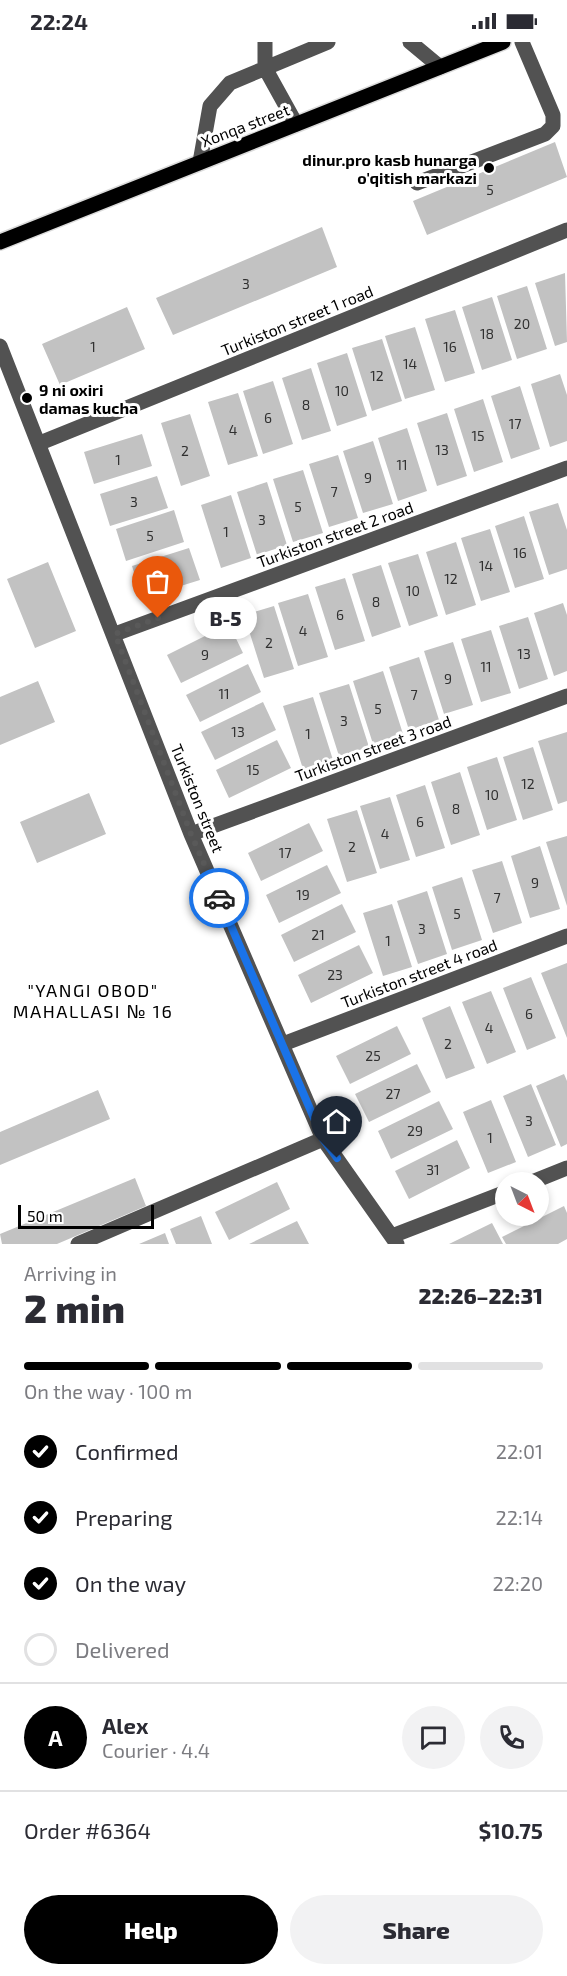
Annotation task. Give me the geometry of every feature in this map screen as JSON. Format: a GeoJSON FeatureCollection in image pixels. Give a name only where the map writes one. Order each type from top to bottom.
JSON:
{"type":"FeatureCollection","features":[{"type":"Feature","properties":{"kind":"main road","name":"Xonqa street"},"geometry":{"type":"LineString","coordinates":[[0,242],[504,42]]}},
{"type":"Feature","properties":{"kind":"street"},"geometry":{"type":"LineString","coordinates":[[265,42],[265,68],[296,124]]}},
{"type":"Feature","properties":{"kind":"street"},"geometry":{"type":"LineString","coordinates":[[200,162],[210,106],[230,83],[328,42]]}},
{"type":"Feature","properties":{"kind":"street"},"geometry":{"type":"LineString","coordinates":[[410,42],[440,67]]}},
{"type":"Feature","properties":{"kind":"street"},"geometry":{"type":"LineString","coordinates":[[417,183],[545,134],[553,126],[553,115],[522,42]]}},
{"type":"Feature","properties":{"kind":"street","name":"Turkiston street 1 road"},"geometry":{"type":"LineString","coordinates":[[40,443],[567,230]]}},
{"type":"Feature","properties":{"kind":"street","name":"Turkiston street"},"geometry":{"type":"LineString","coordinates":[[0,346],[115,634],[191,834],[323,1139],[394,1240]]}},
{"type":"Feature","properties":{"kind":"street","name":"Turkiston street 2 road"},"geometry":{"type":"LineString","coordinates":[[115,634],[567,468]]}},
{"type":"Feature","properties":{"kind":"street","name":"Turkiston street 3 road"},"geometry":{"type":"LineString","coordinates":[[191,834],[567,696]]}},
{"type":"Feature","properties":{"kind":"street","name":"Turkiston street 4 road"},"geometry":{"type":"LineString","coordinates":[[283,1044],[567,936]]}},
{"type":"Feature","properties":{"kind":"street"},"geometry":{"type":"LineString","coordinates":[[78,1244],[323,1139]]}},
{"type":"Feature","properties":{"kind":"street"},"geometry":{"type":"LineString","coordinates":[[549,1175],[567,1168]]}},
{"type":"Feature","properties":{"kind":"street"},"geometry":{"type":"LineString","coordinates":[[394,1240],[495,1197]]}},
{"type":"Feature","properties":{"kind":"building"},"geometry":{"type":"Polygon","coordinates":[[[555,142],[567,177],[427,235],[413,201],[555,142]]]}},
{"type":"Feature","properties":{"kind":"building"},"geometry":{"type":"Polygon","coordinates":[[[322,227],[337,267],[173,335],[156,298],[322,227]]]}},
{"type":"Feature","properties":{"kind":"building"},"geometry":{"type":"Polygon","coordinates":[[[565,273],[567,342],[555,346],[535,283],[565,273]]]}},
{"type":"Feature","properties":{"kind":"building"},"geometry":{"type":"Polygon","coordinates":[[[527,286],[547,349],[517,359],[497,296],[527,286]]]}},
{"type":"Feature","properties":{"kind":"building"},"geometry":{"type":"Polygon","coordinates":[[[492,297],[512,360],[482,370],[462,307],[492,297]]]}},
{"type":"Feature","properties":{"kind":"building"},"geometry":{"type":"Polygon","coordinates":[[[127,307],[145,349],[60,385],[42,344],[127,307]]]}},
{"type":"Feature","properties":{"kind":"building"},"geometry":{"type":"Polygon","coordinates":[[[455,310],[475,373],[445,382],[425,319],[455,310]]]}},
{"type":"Feature","properties":{"kind":"building"},"geometry":{"type":"Polygon","coordinates":[[[415,327],[435,390],[405,399],[385,336],[415,327]]]}},
{"type":"Feature","properties":{"kind":"building"},"geometry":{"type":"Polygon","coordinates":[[[382,339],[402,401],[372,411],[352,348],[382,339]]]}},
{"type":"Feature","properties":{"kind":"building"},"geometry":{"type":"Polygon","coordinates":[[[347,353],[367,416],[337,426],[317,363],[347,353]]]}},
{"type":"Feature","properties":{"kind":"building"},"geometry":{"type":"Polygon","coordinates":[[[311,368],[331,431],[302,440],[282,378],[311,368]]]}},
{"type":"Feature","properties":{"kind":"building"},"geometry":{"type":"Polygon","coordinates":[[[560,374],[567,395],[567,441],[550,447],[531,384],[560,374]]]}},
{"type":"Feature","properties":{"kind":"building"},"geometry":{"type":"Polygon","coordinates":[[[273,381],[293,444],[263,454],[243,391],[273,381]]]}},
{"type":"Feature","properties":{"kind":"building"},"geometry":{"type":"Polygon","coordinates":[[[520,386],[540,449],[511,459],[491,396],[520,386]]]}},
{"type":"Feature","properties":{"kind":"building"},"geometry":{"type":"Polygon","coordinates":[[[238,393],[258,456],[228,465],[208,402],[238,393]]]}},
{"type":"Feature","properties":{"kind":"building"},"geometry":{"type":"Polygon","coordinates":[[[483,399],[503,462],[474,472],[454,409],[483,399]]]}},
{"type":"Feature","properties":{"kind":"building"},"geometry":{"type":"Polygon","coordinates":[[[447,413],[467,476],[437,486],[417,423],[447,413]]]}},
{"type":"Feature","properties":{"kind":"building"},"geometry":{"type":"Polygon","coordinates":[[[190,414],[210,476],[181,486],[161,423],[190,414]]]}},
{"type":"Feature","properties":{"kind":"building"},"geometry":{"type":"Polygon","coordinates":[[[407,428],[427,491],[398,501],[378,438],[407,428]]]}},
{"type":"Feature","properties":{"kind":"building"},"geometry":{"type":"Polygon","coordinates":[[[142,434],[152,466],[94,484],[84,452],[142,434]]]}},
{"type":"Feature","properties":{"kind":"building"},"geometry":{"type":"Polygon","coordinates":[[[373,441],[393,504],[363,513],[343,451],[373,441]]]}},
{"type":"Feature","properties":{"kind":"building"},"geometry":{"type":"Polygon","coordinates":[[[338,455],[358,518],[329,527],[309,464],[338,455]]]}},
{"type":"Feature","properties":{"kind":"building"},"geometry":{"type":"Polygon","coordinates":[[[303,470],[323,533],[293,542],[273,479],[303,470]]]}},
{"type":"Feature","properties":{"kind":"building"},"geometry":{"type":"Polygon","coordinates":[[[157,476],[168,508],[110,526],[100,494],[157,476]]]}},
{"type":"Feature","properties":{"kind":"building"},"geometry":{"type":"Polygon","coordinates":[[[267,482],[287,545],[257,555],[237,492],[267,482]]]}},
{"type":"Feature","properties":{"kind":"building"},"geometry":{"type":"Polygon","coordinates":[[[231,495],[251,558],[221,568],[201,505],[231,495]]]}},
{"type":"Feature","properties":{"kind":"building"},"geometry":{"type":"Polygon","coordinates":[[[558,503],[567,530],[567,569],[549,575],[529,512],[558,503]]]}},
{"type":"Feature","properties":{"kind":"building"},"geometry":{"type":"Polygon","coordinates":[[[174,510],[184,542],[126,561],[116,529],[174,510]]]}},
{"type":"Feature","properties":{"kind":"building"},"geometry":{"type":"Polygon","coordinates":[[[524,516],[544,579],[515,588],[495,526],[524,516]]]}},
{"type":"Feature","properties":{"kind":"building"},"geometry":{"type":"Polygon","coordinates":[[[490,529],[510,592],[481,601],[461,538],[490,529]]]}},
{"type":"Feature","properties":{"kind":"building"},"geometry":{"type":"Polygon","coordinates":[[[456,542],[476,605],[446,615],[426,552],[456,542]]]}},
{"type":"Feature","properties":{"kind":"building"},"geometry":{"type":"Polygon","coordinates":[[[189,548],[200,580],[142,598],[132,566],[189,548]]]}},
{"type":"Feature","properties":{"kind":"building"},"geometry":{"type":"Polygon","coordinates":[[[418,554],[438,616],[409,626],[388,563],[418,554]]]}},
{"type":"Feature","properties":{"kind":"building"},"geometry":{"type":"Polygon","coordinates":[[[48,562],[76,631],[35,648],[7,579],[48,562]]]}},
{"type":"Feature","properties":{"kind":"building"},"geometry":{"type":"Polygon","coordinates":[[[381,565],[401,627],[372,637],[352,574],[381,565]]]}},
{"type":"Feature","properties":{"kind":"building"},"geometry":{"type":"Polygon","coordinates":[[[345,578],[365,641],[335,650],[315,587],[345,578]]]}},
{"type":"Feature","properties":{"kind":"building"},"geometry":{"type":"Polygon","coordinates":[[[308,594],[328,657],[298,666],[278,603],[308,594]]]}},
{"type":"Feature","properties":{"kind":"building"},"geometry":{"type":"Polygon","coordinates":[[[563,603],[567,615],[567,671],[554,676],[534,613],[563,603]]]}},
{"type":"Feature","properties":{"kind":"building"},"geometry":{"type":"Polygon","coordinates":[[[274,606],[294,669],[264,678],[244,615],[274,606]]]}},
{"type":"Feature","properties":{"kind":"building"},"geometry":{"type":"Polygon","coordinates":[[[528,617],[548,679],[519,689],[499,626],[528,617]]]}},
{"type":"Feature","properties":{"kind":"building"},"geometry":{"type":"Polygon","coordinates":[[[229,624],[243,653],[181,683],[167,655],[229,624]]]}},
{"type":"Feature","properties":{"kind":"building"},"geometry":{"type":"Polygon","coordinates":[[[491,630],[511,693],[481,702],[461,639],[491,630]]]}},
{"type":"Feature","properties":{"kind":"building"},"geometry":{"type":"Polygon","coordinates":[[[453,642],[473,705],[444,714],[424,651],[453,642]]]}},
{"type":"Feature","properties":{"kind":"building"},"geometry":{"type":"Polygon","coordinates":[[[419,657],[439,720],[409,730],[389,667],[419,657]]]}},
{"type":"Feature","properties":{"kind":"building"},"geometry":{"type":"Polygon","coordinates":[[[248,664],[261,692],[200,722],[186,695],[248,664]]]}},
{"type":"Feature","properties":{"kind":"building"},"geometry":{"type":"Polygon","coordinates":[[[383,671],[403,734],[373,744],[353,681],[383,671]]]}},
{"type":"Feature","properties":{"kind":"building"},"geometry":{"type":"Polygon","coordinates":[[[38,681],[55,722],[0,745],[0,697],[38,681]]]}},
{"type":"Feature","properties":{"kind":"building"},"geometry":{"type":"Polygon","coordinates":[[[349,684],[369,747],[339,756],[319,693],[349,684]]]}},
{"type":"Feature","properties":{"kind":"building"},"geometry":{"type":"Polygon","coordinates":[[[313,697],[333,760],[303,769],[283,706],[313,697]]]}},
{"type":"Feature","properties":{"kind":"building"},"geometry":{"type":"Polygon","coordinates":[[[263,702],[276,730],[215,760],[201,732],[263,702]]]}},
{"type":"Feature","properties":{"kind":"building"},"geometry":{"type":"Polygon","coordinates":[[[567,732],[567,801],[558,804],[538,741],[567,732]]]}},
{"type":"Feature","properties":{"kind":"building"},"geometry":{"type":"Polygon","coordinates":[[[277,740],[291,768],[229,798],[216,770],[277,740]]]}},
{"type":"Feature","properties":{"kind":"building"},"geometry":{"type":"Polygon","coordinates":[[[533,747],[553,810],[523,820],[503,757],[533,747]]]}},
{"type":"Feature","properties":{"kind":"building"},"geometry":{"type":"Polygon","coordinates":[[[497,757],[517,820],[487,830],[467,767],[497,757]]]}},
{"type":"Feature","properties":{"kind":"building"},"geometry":{"type":"Polygon","coordinates":[[[460,772],[480,835],[451,845],[431,782],[460,772]]]}},
{"type":"Feature","properties":{"kind":"building"},"geometry":{"type":"Polygon","coordinates":[[[425,785],[445,848],[416,857],[396,795],[425,785]]]}},
{"type":"Feature","properties":{"kind":"building"},"geometry":{"type":"Polygon","coordinates":[[[89,793],[106,834],[37,863],[20,822],[89,793]]]}},
{"type":"Feature","properties":{"kind":"building"},"geometry":{"type":"Polygon","coordinates":[[[390,797],[410,860],[380,869],[360,806],[390,797]]]}},
{"type":"Feature","properties":{"kind":"building"},"geometry":{"type":"Polygon","coordinates":[[[357,810],[377,873],[347,882],[327,819],[357,810]]]}},
{"type":"Feature","properties":{"kind":"building"},"geometry":{"type":"Polygon","coordinates":[[[309,823],[323,851],[261,881],[248,853],[309,823]]]}},
{"type":"Feature","properties":{"kind":"building"},"geometry":{"type":"Polygon","coordinates":[[[567,836],[567,906],[546,842],[567,836]]]}},
{"type":"Feature","properties":{"kind":"building"},"geometry":{"type":"Polygon","coordinates":[[[540,846],[560,909],[530,918],[511,856],[540,846]]]}},
{"type":"Feature","properties":{"kind":"building"},"geometry":{"type":"Polygon","coordinates":[[[502,861],[522,923],[493,933],[472,870],[502,861]]]}},
{"type":"Feature","properties":{"kind":"building"},"geometry":{"type":"Polygon","coordinates":[[[327,865],[341,893],[279,923],[266,895],[327,865]]]}},
{"type":"Feature","properties":{"kind":"building"},"geometry":{"type":"Polygon","coordinates":[[[462,877],[482,940],[452,950],[432,887],[462,877]]]}},
{"type":"Feature","properties":{"kind":"building"},"geometry":{"type":"Polygon","coordinates":[[[427,891],[447,954],[418,964],[397,901],[427,891]]]}},
{"type":"Feature","properties":{"kind":"building"},"geometry":{"type":"Polygon","coordinates":[[[342,904],[356,932],[294,962],[281,935],[342,904]]]}},
{"type":"Feature","properties":{"kind":"building"},"geometry":{"type":"Polygon","coordinates":[[[392,904],[412,967],[383,976],[363,913],[392,904]]]}},
{"type":"Feature","properties":{"kind":"building"},"geometry":{"type":"Polygon","coordinates":[[[359,945],[373,973],[311,1003],[298,975],[359,945]]]}},
{"type":"Feature","properties":{"kind":"building"},"geometry":{"type":"Polygon","coordinates":[[[567,963],[567,1038],[541,973],[567,963]]]}},
{"type":"Feature","properties":{"kind":"building"},"geometry":{"type":"Polygon","coordinates":[[[531,977],[556,1038],[527,1050],[503,988],[531,977]]]}},
{"type":"Feature","properties":{"kind":"building"},"geometry":{"type":"Polygon","coordinates":[[[491,991],[516,1052],[487,1064],[462,1002],[491,991]]]}},
{"type":"Feature","properties":{"kind":"building"},"geometry":{"type":"Polygon","coordinates":[[[450,1006],[475,1068],[446,1079],[422,1018],[450,1006]]]}},
{"type":"Feature","properties":{"kind":"building"},"geometry":{"type":"Polygon","coordinates":[[[397,1026],[411,1054],[350,1084],[336,1056],[397,1026]]]}},
{"type":"Feature","properties":{"kind":"building"},"geometry":{"type":"Polygon","coordinates":[[[417,1064],[431,1092],[369,1122],[355,1094],[417,1064]]]}},
{"type":"Feature","properties":{"kind":"building"},"geometry":{"type":"Polygon","coordinates":[[[564,1074],[567,1081],[567,1144],[561,1147],[536,1086],[564,1074]]]}},
{"type":"Feature","properties":{"kind":"building"},"geometry":{"type":"Polygon","coordinates":[[[531,1084],[556,1145],[528,1157],[503,1096],[531,1084]]]}},
{"type":"Feature","properties":{"kind":"building"},"geometry":{"type":"Polygon","coordinates":[[[98,1090],[110,1119],[0,1165],[0,1132],[98,1090]]]}},
{"type":"Feature","properties":{"kind":"building"},"geometry":{"type":"Polygon","coordinates":[[[491,1100],[516,1162],[488,1173],[463,1112],[491,1100]]]}},
{"type":"Feature","properties":{"kind":"building"},"geometry":{"type":"Polygon","coordinates":[[[439,1101],[453,1129],[391,1159],[378,1131],[439,1101]]]}},
{"type":"Feature","properties":{"kind":"building"},"geometry":{"type":"Polygon","coordinates":[[[457,1140],[470,1168],[409,1199],[395,1171],[457,1140]]]}},
{"type":"Feature","properties":{"kind":"building"},"geometry":{"type":"Polygon","coordinates":[[[135,1178],[146,1206],[57,1244],[2,1244],[0,1234],[135,1178]]]}},
{"type":"Feature","properties":{"kind":"building"},"geometry":{"type":"Polygon","coordinates":[[[277,1182],[290,1209],[229,1240],[215,1212],[277,1182]]]}},
{"type":"Feature","properties":{"kind":"building"},"geometry":{"type":"Polygon","coordinates":[[[564,1206],[567,1213],[567,1239],[558,1244],[506,1244],[502,1237],[524,1226],[549,1226],[549,1214],[564,1206]]]}},
{"type":"Feature","properties":{"kind":"building"},"geometry":{"type":"Polygon","coordinates":[[[201,1216],[212,1244],[176,1244],[170,1229],[201,1216]]]}},
{"type":"Feature","properties":{"kind":"building"},"geometry":{"type":"Polygon","coordinates":[[[297,1221],[309,1244],[249,1244],[297,1221]]]}},
{"type":"Feature","properties":{"kind":"building"},"geometry":{"type":"Polygon","coordinates":[[[492,1223],[503,1244],[449,1244],[492,1223]]]}},
{"type":"Feature","properties":{"kind":"building"},"geometry":{"type":"Polygon","coordinates":[[[165,1233],[169,1244],[139,1244],[165,1233]]]}},
{"type":"Feature","properties":{"kind":"way so far"},"geometry":{"type":"LineString","coordinates":[[158,618],[115,634],[191,834],[219,898]]}},
{"type":"Feature","properties":{"kind":"place","name":"dinur.pro kasb hunarga o'qitish markazi"},"geometry":{"type":"Point","coordinates":[489,168]}},
{"type":"Feature","properties":{"kind":"place","name":"9 ni oxiri damas kucha"},"geometry":{"type":"Point","coordinates":[27,398]}},
{"type":"Feature","properties":{"kind":"place","name":"В-5"},"geometry":{"type":"Point","coordinates":[158,618]}},
{"type":"Feature","properties":{"kind":"district","name":"\"YANGI OBOD\" MAHALLASI № 16"},"geometry":{"type":"Point","coordinates":[93,1000]}},
{"type":"Feature","properties":{"kind":"route"},"geometry":{"type":"LineString","coordinates":[[219,898],[323,1139],[337,1158]]}}]}
